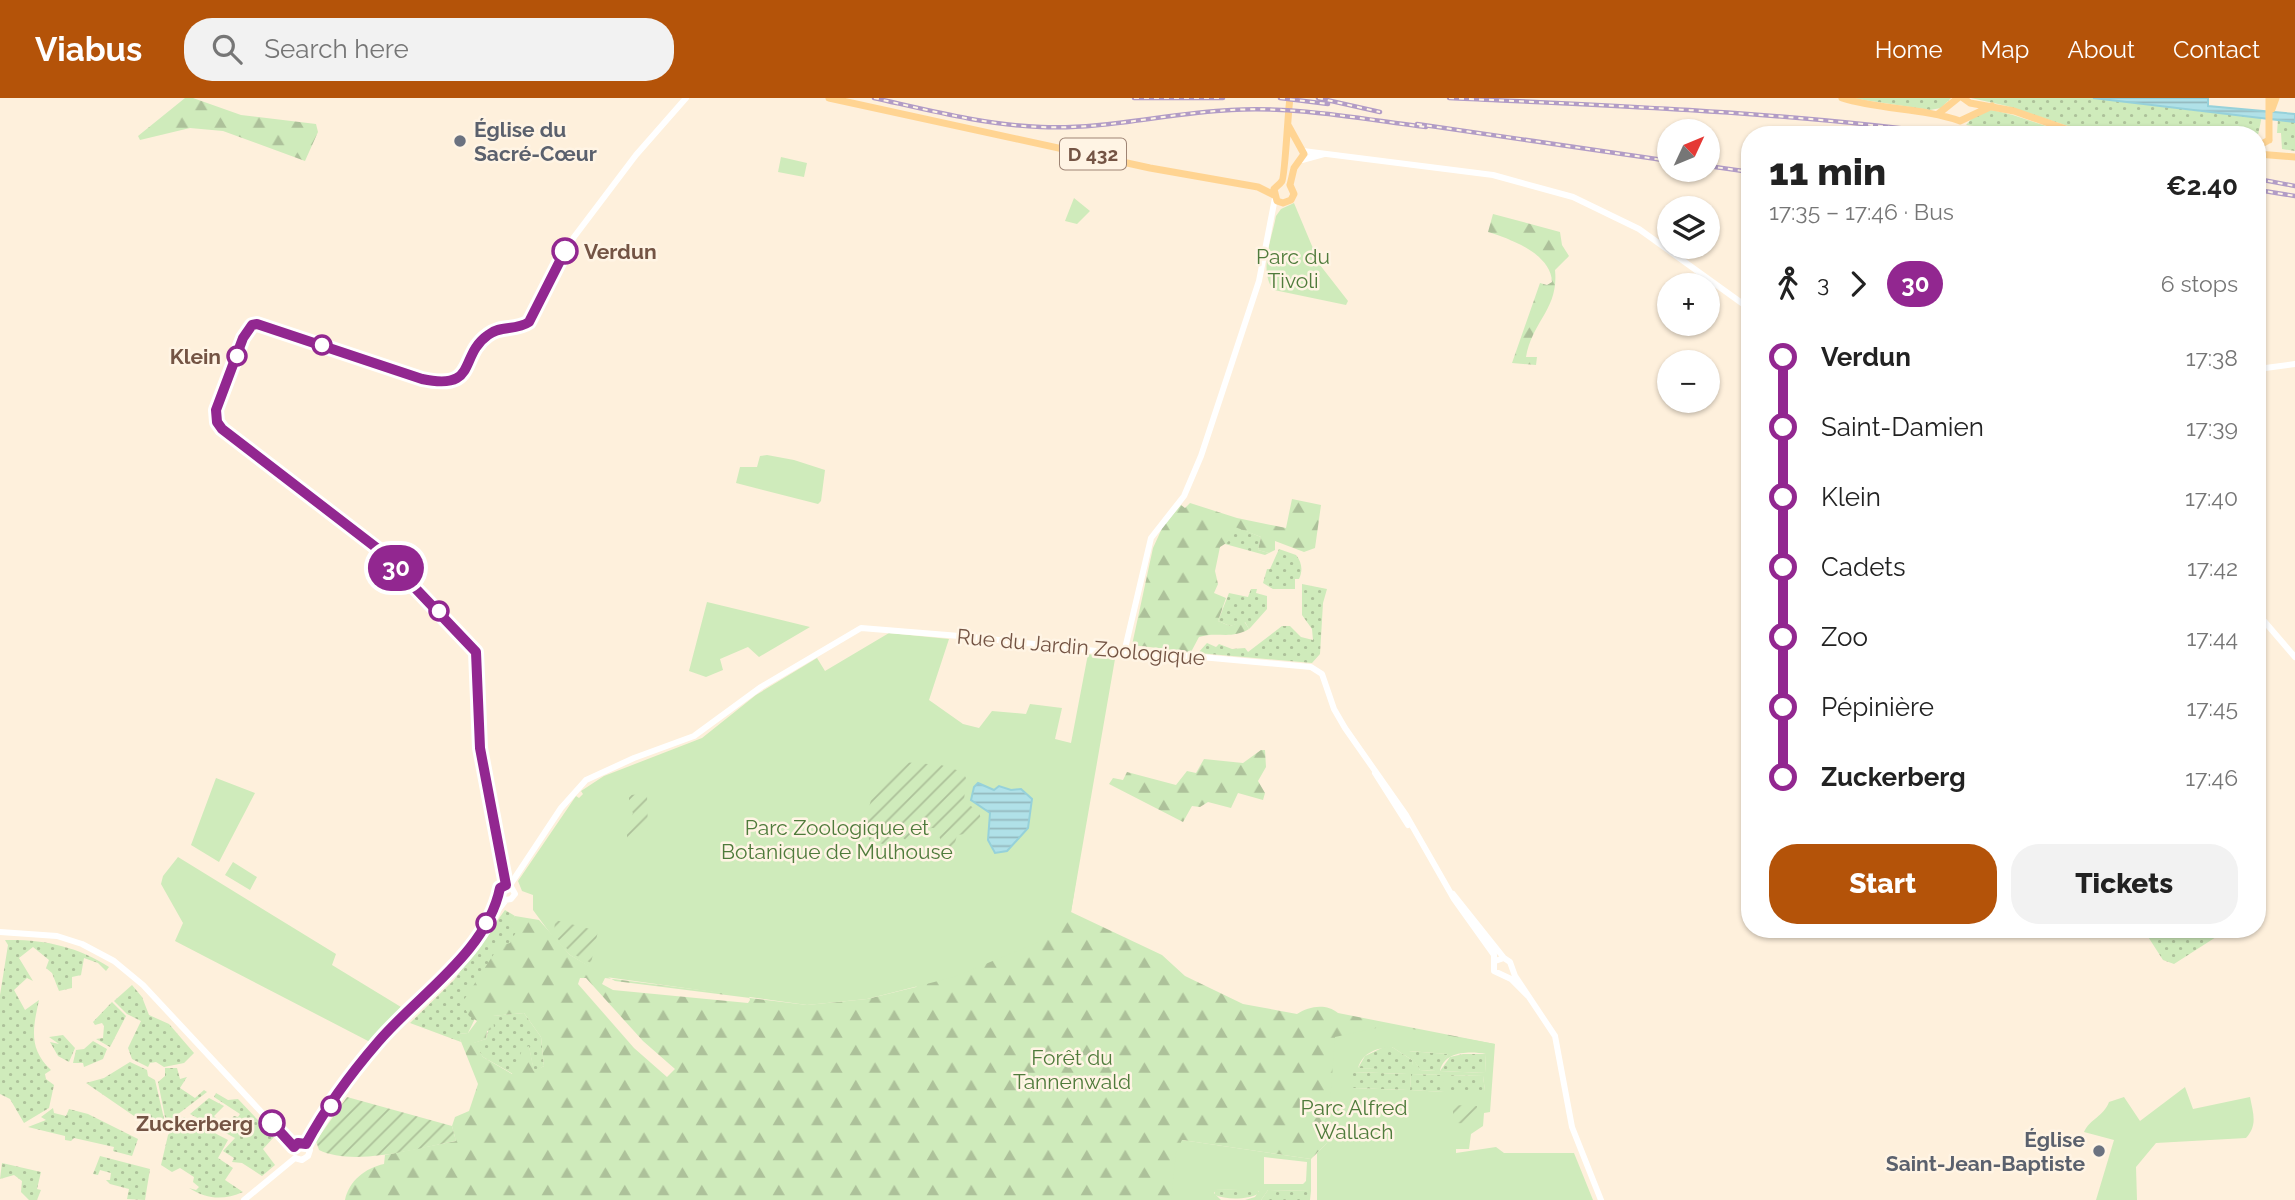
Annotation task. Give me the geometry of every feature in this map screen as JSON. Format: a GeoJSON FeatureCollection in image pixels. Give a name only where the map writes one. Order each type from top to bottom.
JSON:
{"type":"FeatureCollection","features":[{"type":"Feature","properties":{"kind":"main road"},"geometry":{"type":"LineString","coordinates":[[306,1144],[376,1044],[443,980],[503,899],[514,894],[508,885],[480,748],[476,652],[378,549],[222,429],[215,413],[243,338],[252,325],[266,326],[439,383],[450,382],[462,374],[482,340],[491,332],[520,328],[529,322],[574,237],[636,155],[686,98]]}},
{"type":"Feature","properties":{"kind":"main road","name":"D 432"},"geometry":{"type":"LineString","coordinates":[[829,98],[1150,168],[1258,187],[1279,185]]}},
{"type":"Feature","properties":{"kind":"main road"},"geometry":{"type":"LineString","coordinates":[[1124,653],[1150,540],[1160,523],[1184,496],[1201,456],[1259,281],[1274,197],[1286,161],[1290,98]]}},
{"type":"Feature","properties":{"kind":"main road"},"geometry":{"type":"LineString","coordinates":[[1842,98],[1884,109],[1938,114],[1963,121],[1992,106]]}},
{"type":"Feature","properties":{"kind":"main road"},"geometry":{"type":"LineString","coordinates":[[2269,98],[2272,109]]}},
{"type":"Feature","properties":{"kind":"main road"},"geometry":{"type":"LineString","coordinates":[[2266,134],[2276,98]]}},
{"type":"Feature","properties":{"kind":"main road"},"geometry":{"type":"LineString","coordinates":[[1938,114],[1964,100],[2053,126]]}},
{"type":"Feature","properties":{"kind":"main road"},"geometry":{"type":"LineString","coordinates":[[1964,100],[1972,114]]}},
{"type":"Feature","properties":{"kind":"main road"},"geometry":{"type":"LineString","coordinates":[[1950,106],[1952,117]]}},
{"type":"Feature","properties":{"kind":"main road"},"geometry":{"type":"LineString","coordinates":[[1271,216],[1293,197],[1290,185],[1300,162],[1301,148],[1291,135],[1287,121]]}},
{"type":"Feature","properties":{"kind":"main road"},"geometry":{"type":"LineString","coordinates":[[1285,149],[1293,144],[1326,154],[1493,175],[1573,197],[1639,229],[1741,303]]}},
{"type":"Feature","properties":{"kind":"main road"},"geometry":{"type":"LineString","coordinates":[[2266,144],[2277,146],[2276,153]]}},
{"type":"Feature","properties":{"kind":"main road"},"geometry":{"type":"LineString","coordinates":[[2266,156],[2276,153],[2295,158]]}},
{"type":"Feature","properties":{"kind":"main road"},"geometry":{"type":"LineString","coordinates":[[1286,161],[1300,162],[1326,154]]}},
{"type":"Feature","properties":{"kind":"main road"},"geometry":{"type":"LineString","coordinates":[[1279,185],[1290,185]]}},
{"type":"Feature","properties":{"kind":"main road","name":"D 432"},"geometry":{"type":"LineString","coordinates":[[1258,187],[1274,197]]}},
{"type":"Feature","properties":{"kind":"main road"},"geometry":{"type":"LineString","coordinates":[[1274,197],[1283,203]]}},
{"type":"Feature","properties":{"kind":"main road"},"geometry":{"type":"LineString","coordinates":[[2266,368],[2295,364]]}},
{"type":"Feature","properties":{"kind":"main road"},"geometry":{"type":"LineString","coordinates":[[2266,623],[2295,657]]}},
{"type":"Feature","properties":{"kind":"main road","name":"Rue du Jardin Zoologique"},"geometry":{"type":"LineString","coordinates":[[508,885],[566,801],[586,780],[634,758],[694,736],[761,687],[843,637],[869,628],[1124,653],[1311,667],[1319,671],[1334,709],[1374,772],[1381,777],[1453,894]]}},
{"type":"Feature","properties":{"kind":"main road"},"geometry":{"type":"LineString","coordinates":[[503,899],[500,888],[508,885]]}},
{"type":"Feature","properties":{"kind":"main road"},"geometry":{"type":"LineString","coordinates":[[1453,894],[1510,962],[1511,969],[1548,1023],[1558,1043],[1572,1127],[1601,1200]]}},
{"type":"Feature","properties":{"kind":"main road"},"geometry":{"type":"LineString","coordinates":[[1453,894],[1495,961],[1494,971],[1506,976],[1529,997]]}},
{"type":"Feature","properties":{"kind":"main road"},"geometry":{"type":"LineString","coordinates":[[0,932],[57,936],[92,948],[114,961],[143,985],[294,1147],[295,1158]]}},
{"type":"Feature","properties":{"kind":"main road"},"geometry":{"type":"LineString","coordinates":[[1495,961],[1504,958]]}},
{"type":"Feature","properties":{"kind":"main road"},"geometry":{"type":"LineString","coordinates":[[1506,976],[1511,969]]}},
{"type":"Feature","properties":{"kind":"main road"},"geometry":{"type":"LineString","coordinates":[[294,1147],[298,1143],[306,1144],[310,1150],[308,1156],[302,1160],[295,1158]]}},
{"type":"Feature","properties":{"kind":"main road"},"geometry":{"type":"LineString","coordinates":[[244,1200],[295,1158]]}},
{"type":"Feature","properties":{"kind":"green space"},"geometry":{"type":"Polygon","coordinates":[[[185,98],[193,98],[241,115],[316,124],[318,132],[305,161],[223,131],[190,128],[140,140],[138,136],[185,98]]]}},
{"type":"Feature","properties":{"kind":"green space"},"geometry":{"type":"Polygon","coordinates":[[[1851,98],[1951,98],[1941,108],[1930,110],[1851,98]]]}},
{"type":"Feature","properties":{"kind":"green space"},"geometry":{"type":"Polygon","coordinates":[[[1971,98],[2093,98],[2262,116],[2260,126],[2068,126],[2007,106],[1971,98]]]}},
{"type":"Feature","properties":{"kind":"green space"},"geometry":{"type":"Polygon","coordinates":[[[1991,110],[2046,126],[1966,125],[1974,116],[1991,110]]]}},
{"type":"Feature","properties":{"kind":"green space"},"geometry":{"type":"Polygon","coordinates":[[[2278,119],[2295,122],[2295,151],[2282,149],[2281,133],[2277,133],[2278,119]]]}},
{"type":"Feature","properties":{"kind":"green space"},"geometry":{"type":"Polygon","coordinates":[[[781,157],[807,163],[804,177],[778,172],[781,157]]]}},
{"type":"Feature","properties":{"kind":"green space"},"geometry":{"type":"Polygon","coordinates":[[[1074,198],[1090,211],[1077,224],[1065,221],[1074,198]]]}},
{"type":"Feature","properties":{"kind":"green space","name":"Parc du Tivoli"},"geometry":{"type":"Polygon","coordinates":[[[1294,203],[1320,265],[1348,301],[1346,305],[1274,290],[1269,283],[1268,254],[1276,216],[1281,209],[1294,203]]]}},
{"type":"Feature","properties":{"kind":"green space"},"geometry":{"type":"Polygon","coordinates":[[[1493,214],[1560,232],[1562,245],[1569,256],[1555,270],[1553,295],[1529,345],[1526,357],[1537,357],[1536,365],[1512,363],[1540,283],[1547,285],[1552,282],[1550,272],[1545,263],[1528,249],[1488,232],[1493,214]]]}},
{"type":"Feature","properties":{"kind":"green space"},"geometry":{"type":"Polygon","coordinates":[[[767,455],[825,470],[821,501],[818,504],[736,483],[740,467],[757,467],[760,456],[767,455]]]}},
{"type":"Feature","properties":{"kind":"green space"},"geometry":{"type":"Polygon","coordinates":[[[1292,499],[1321,505],[1315,548],[1304,552],[1275,541],[1275,550],[1269,553],[1258,550],[1261,537],[1235,527],[1228,542],[1220,547],[1215,571],[1218,584],[1214,593],[1226,598],[1218,621],[1230,626],[1244,621],[1249,629],[1230,635],[1199,637],[1191,652],[1132,645],[1153,548],[1163,526],[1181,505],[1185,508],[1190,503],[1237,518],[1286,528],[1292,499]]]}},
{"type":"Feature","properties":{"kind":"green space"},"geometry":{"type":"Polygon","coordinates":[[[1234,526],[1261,537],[1258,550],[1269,553],[1265,555],[1225,544],[1234,526]]]}},
{"type":"Feature","properties":{"kind":"green space"},"geometry":{"type":"Polygon","coordinates":[[[1279,549],[1296,555],[1300,561],[1301,573],[1299,579],[1295,579],[1295,589],[1273,589],[1263,583],[1267,569],[1270,569],[1279,549]]]}},
{"type":"Feature","properties":{"kind":"green space"},"geometry":{"type":"Polygon","coordinates":[[[1302,584],[1327,589],[1323,603],[1320,654],[1312,663],[1198,653],[1207,643],[1216,647],[1219,644],[1232,649],[1245,648],[1248,652],[1282,626],[1290,626],[1301,637],[1313,640],[1312,629],[1302,615],[1302,584]]]}},
{"type":"Feature","properties":{"kind":"green space"},"geometry":{"type":"Polygon","coordinates":[[[1251,589],[1257,589],[1256,593],[1267,596],[1267,609],[1249,629],[1245,622],[1230,626],[1218,621],[1229,593],[1248,597],[1251,589]]]}},
{"type":"Feature","properties":{"kind":"green space"},"geometry":{"type":"Polygon","coordinates":[[[707,602],[810,627],[759,657],[748,647],[720,659],[723,670],[706,677],[689,671],[707,602]]]}},
{"type":"Feature","properties":{"kind":"green space","name":"Parc Zoologique et Botanique de Mulhouse"},"geometry":{"type":"Polygon","coordinates":[[[889,633],[949,639],[929,700],[963,724],[979,728],[992,711],[1026,714],[1030,704],[1062,708],[1055,739],[1071,743],[1088,654],[1115,659],[1070,918],[1055,935],[954,977],[867,999],[807,1005],[606,977],[570,955],[533,910],[533,895],[522,891],[518,881],[576,796],[579,798],[583,794],[581,791],[604,776],[702,738],[756,695],[817,658],[825,671],[889,633]]]}},
{"type":"Feature","properties":{"kind":"green space"},"geometry":{"type":"Polygon","coordinates":[[[1265,750],[1266,767],[1258,781],[1265,793],[1263,800],[1238,793],[1231,808],[1208,802],[1200,807],[1192,806],[1183,822],[1109,784],[1113,778],[1123,780],[1127,772],[1176,785],[1187,771],[1196,773],[1204,759],[1243,763],[1265,750]]]}},
{"type":"Feature","properties":{"kind":"green space"},"geometry":{"type":"Polygon","coordinates":[[[902,762],[941,765],[963,772],[966,778],[964,801],[979,812],[982,823],[974,833],[957,835],[953,851],[945,850],[939,836],[943,831],[933,828],[925,830],[911,844],[903,838],[895,838],[893,854],[883,844],[869,840],[868,817],[873,795],[884,776],[902,762]]]}},
{"type":"Feature","properties":{"kind":"green space"},"geometry":{"type":"Polygon","coordinates":[[[216,778],[255,793],[219,862],[191,845],[216,778]]]}},
{"type":"Feature","properties":{"kind":"green space","name":"Forêt du Tannenwald"},"geometry":{"type":"Polygon","coordinates":[[[1092,778],[1071,912],[1162,955],[1185,976],[1243,1004],[1297,1014],[1307,1009],[1323,1007],[1338,1013],[1495,1044],[1392,1044],[1365,1050],[1329,1111],[1373,1097],[1373,1102],[1389,1103],[1390,1098],[1406,1094],[1327,1143],[1311,1159],[1182,1140],[1177,1200],[345,1200],[354,1181],[364,1172],[384,1164],[385,1155],[456,1141],[452,1126],[455,1117],[469,1111],[478,1084],[458,1034],[468,1033],[477,1021],[469,1016],[462,1003],[499,946],[510,943],[516,932],[508,925],[515,916],[539,920],[570,955],[611,979],[605,978],[602,984],[613,990],[748,1003],[749,998],[807,1005],[867,999],[916,987],[1092,778]],[[580,978],[578,984],[634,1048],[667,1077],[675,1069],[643,1041],[586,978],[580,978]],[[524,1013],[493,1016],[494,1028],[487,1031],[486,1039],[474,1043],[483,1057],[512,1074],[523,1048],[529,1046],[534,1071],[544,1066],[541,1037],[524,1013]]]}},
{"type":"Feature","properties":{"kind":"green space"},"geometry":{"type":"Polygon","coordinates":[[[647,794],[648,831],[636,832],[637,841],[627,843],[627,827],[633,813],[629,807],[629,795],[647,794]]]}},
{"type":"Feature","properties":{"kind":"green space"},"geometry":{"type":"Polygon","coordinates":[[[178,857],[336,954],[332,965],[401,1007],[370,1042],[175,941],[183,923],[161,884],[163,876],[178,857]]]}},
{"type":"Feature","properties":{"kind":"green space"},"geometry":{"type":"Polygon","coordinates":[[[233,862],[257,877],[250,890],[225,875],[233,862]]]}},
{"type":"Feature","properties":{"kind":"green space"},"geometry":{"type":"Polygon","coordinates":[[[505,910],[515,916],[509,925],[517,932],[468,1033],[459,1034],[461,1042],[410,1023],[454,980],[505,910]]]}},
{"type":"Feature","properties":{"kind":"green space"},"geometry":{"type":"Polygon","coordinates":[[[555,920],[598,931],[591,963],[571,953],[554,935],[555,920]]]}},
{"type":"Feature","properties":{"kind":"green space"},"geometry":{"type":"Polygon","coordinates":[[[2149,938],[2215,938],[2174,964],[2163,960],[2149,938]]]}},
{"type":"Feature","properties":{"kind":"green space"},"geometry":{"type":"Polygon","coordinates":[[[5,940],[59,945],[109,967],[106,971],[98,963],[84,958],[81,975],[72,977],[72,988],[59,991],[52,973],[46,968],[49,960],[33,947],[19,958],[33,981],[27,978],[14,990],[25,1010],[39,1000],[34,1037],[39,1054],[51,1070],[45,1074],[46,1079],[54,1085],[49,1108],[24,1123],[10,1099],[0,1094],[0,995],[8,945],[5,940]]]}},
{"type":"Feature","properties":{"kind":"green space"},"geometry":{"type":"Polygon","coordinates":[[[132,985],[142,997],[149,1015],[169,1024],[194,1053],[184,1063],[164,1067],[156,1062],[150,1063],[148,1067],[132,1059],[128,1048],[141,1021],[127,1014],[114,1001],[132,985]]]}},
{"type":"Feature","properties":{"kind":"green space"},"geometry":{"type":"Polygon","coordinates":[[[112,1002],[126,1016],[110,1047],[96,1039],[103,1038],[104,1026],[102,1023],[95,1025],[93,1022],[112,1002]]]}},
{"type":"Feature","properties":{"kind":"green space"},"geometry":{"type":"Polygon","coordinates":[[[524,1013],[541,1037],[544,1066],[534,1072],[529,1047],[513,1074],[483,1057],[473,1043],[486,1039],[492,1016],[524,1013]]]}},
{"type":"Feature","properties":{"kind":"green space","name":"Parc Alfred Wallach"},"geometry":{"type":"Polygon","coordinates":[[[1390,1025],[1495,1044],[1490,1112],[1484,1113],[1483,1126],[1471,1134],[1469,1149],[1456,1149],[1456,1153],[1496,1147],[1504,1153],[1574,1153],[1593,1200],[1317,1200],[1317,1153],[1327,1143],[1335,1037],[1390,1025]],[[1392,1047],[1376,1050],[1363,1058],[1358,1068],[1413,1070],[1412,1060],[1392,1047]],[[1409,1051],[1420,1070],[1435,1071],[1448,1054],[1409,1051]],[[1486,1054],[1452,1056],[1442,1064],[1440,1071],[1485,1073],[1486,1054]],[[1352,1072],[1352,1088],[1407,1090],[1407,1074],[1352,1072]],[[1411,1074],[1410,1090],[1444,1092],[1444,1075],[1411,1074]],[[1448,1075],[1448,1091],[1485,1091],[1483,1076],[1448,1075]]]}},
{"type":"Feature","properties":{"kind":"green space"},"geometry":{"type":"Polygon","coordinates":[[[63,1035],[75,1048],[69,1062],[58,1056],[50,1042],[59,1044],[49,1037],[63,1035]]]}},
{"type":"Feature","properties":{"kind":"green space"},"geometry":{"type":"Polygon","coordinates":[[[93,1041],[107,1049],[103,1059],[84,1067],[83,1063],[73,1063],[76,1050],[84,1049],[93,1041]]]}},
{"type":"Feature","properties":{"kind":"green space"},"geometry":{"type":"Polygon","coordinates":[[[1384,1047],[1392,1047],[1412,1060],[1414,1071],[1358,1068],[1365,1056],[1384,1047]]]}},
{"type":"Feature","properties":{"kind":"green space"},"geometry":{"type":"Polygon","coordinates":[[[1408,1051],[1448,1054],[1436,1071],[1420,1070],[1408,1051]]]}},
{"type":"Feature","properties":{"kind":"green space"},"geometry":{"type":"Polygon","coordinates":[[[1486,1054],[1485,1073],[1440,1071],[1450,1057],[1486,1054]]]}},
{"type":"Feature","properties":{"kind":"green space"},"geometry":{"type":"Polygon","coordinates":[[[130,1062],[147,1070],[148,1076],[155,1080],[165,1123],[160,1127],[150,1127],[86,1083],[104,1078],[130,1062]]]}},
{"type":"Feature","properties":{"kind":"green space"},"geometry":{"type":"Polygon","coordinates":[[[165,1068],[177,1068],[180,1079],[187,1077],[180,1088],[195,1098],[204,1090],[207,1092],[169,1121],[165,1117],[158,1082],[165,1076],[165,1068]]]}},
{"type":"Feature","properties":{"kind":"green space"},"geometry":{"type":"Polygon","coordinates":[[[1352,1072],[1407,1074],[1407,1090],[1352,1088],[1352,1072]]]}},
{"type":"Feature","properties":{"kind":"green space"},"geometry":{"type":"Polygon","coordinates":[[[1411,1074],[1445,1075],[1444,1092],[1410,1090],[1411,1074]]]}},
{"type":"Feature","properties":{"kind":"green space"},"geometry":{"type":"Polygon","coordinates":[[[1448,1075],[1483,1076],[1485,1091],[1448,1092],[1448,1075]]]}},
{"type":"Feature","properties":{"kind":"green space"},"geometry":{"type":"Polygon","coordinates":[[[2185,1087],[2193,1109],[2250,1097],[2254,1119],[2250,1133],[2246,1138],[2156,1143],[2136,1167],[2137,1200],[2096,1200],[2114,1140],[2084,1132],[2087,1128],[2109,1102],[2124,1097],[2140,1121],[2185,1087]]]}},
{"type":"Feature","properties":{"kind":"green space"},"geometry":{"type":"Polygon","coordinates":[[[216,1093],[228,1100],[238,1099],[274,1137],[263,1149],[275,1165],[262,1176],[242,1163],[232,1162],[234,1158],[223,1151],[235,1138],[190,1114],[209,1098],[224,1106],[214,1116],[224,1126],[234,1116],[238,1117],[240,1114],[214,1097],[216,1093]]]}},
{"type":"Feature","properties":{"kind":"green space"},"geometry":{"type":"Polygon","coordinates":[[[347,1097],[452,1126],[456,1141],[368,1156],[333,1155],[319,1150],[316,1141],[347,1097]]]}},
{"type":"Feature","properties":{"kind":"green space"},"geometry":{"type":"Polygon","coordinates":[[[1453,1105],[1477,1106],[1477,1120],[1473,1124],[1457,1123],[1453,1119],[1453,1105]]]}},
{"type":"Feature","properties":{"kind":"green space"},"geometry":{"type":"Polygon","coordinates":[[[53,1108],[54,1113],[66,1116],[69,1109],[88,1114],[138,1139],[132,1156],[113,1151],[114,1147],[74,1138],[71,1141],[65,1140],[65,1136],[28,1127],[46,1120],[41,1117],[53,1108]]]}},
{"type":"Feature","properties":{"kind":"green space"},"geometry":{"type":"Polygon","coordinates":[[[184,1117],[228,1140],[218,1158],[233,1168],[225,1180],[243,1192],[209,1197],[189,1188],[196,1190],[199,1187],[193,1182],[194,1177],[180,1168],[172,1172],[161,1165],[168,1135],[184,1117]]]}},
{"type":"Feature","properties":{"kind":"green space"},"geometry":{"type":"Polygon","coordinates":[[[1182,1140],[1311,1159],[1311,1200],[1310,1191],[1268,1190],[1261,1200],[1245,1200],[1255,1197],[1259,1191],[1217,1189],[1214,1193],[1221,1200],[1171,1200],[1176,1153],[1182,1140]],[[1264,1157],[1264,1184],[1303,1184],[1306,1181],[1307,1162],[1264,1157]]]}},
{"type":"Feature","properties":{"kind":"green space"},"geometry":{"type":"Polygon","coordinates":[[[100,1156],[150,1169],[145,1200],[127,1199],[129,1189],[110,1184],[106,1180],[110,1180],[111,1173],[100,1170],[98,1175],[93,1174],[100,1156]]]}},
{"type":"Feature","properties":{"kind":"green space"},"geometry":{"type":"Polygon","coordinates":[[[2,1163],[41,1172],[37,1189],[41,1190],[37,1200],[29,1200],[21,1192],[22,1181],[14,1175],[0,1179],[2,1163]]]}},
{"type":"Feature","properties":{"kind":"green space"},"geometry":{"type":"Polygon","coordinates":[[[1215,1189],[1257,1190],[1260,1193],[1231,1198],[1215,1195],[1215,1189]]]}},
{"type":"Feature","properties":{"kind":"green space"},"geometry":{"type":"Polygon","coordinates":[[[1268,1190],[1310,1191],[1310,1200],[1261,1200],[1268,1190]]]}},
{"type":"Feature","properties":{"kind":"water"},"geometry":{"type":"Polygon","coordinates":[[[2093,98],[2208,98],[2208,106],[2295,114],[2295,122],[2093,98]]]}},
{"type":"Feature","properties":{"kind":"water"},"geometry":{"type":"Polygon","coordinates":[[[978,783],[994,790],[999,786],[1011,790],[1021,789],[1032,799],[1028,828],[1007,851],[995,853],[988,840],[990,813],[971,800],[974,787],[978,783]]]}},
{"type":"Feature","properties":{"kind":"railway"},"geometry":{"type":"LineString","coordinates":[[874,98],[1020,126],[1089,126],[1255,109],[1328,114],[1426,127]]}},
{"type":"Feature","properties":{"kind":"railway"},"geometry":{"type":"LineString","coordinates":[[1134,98],[1223,98]]}},
{"type":"Feature","properties":{"kind":"railway"},"geometry":{"type":"LineString","coordinates":[[1280,98],[1328,104]]}},
{"type":"Feature","properties":{"kind":"railway"},"geometry":{"type":"LineString","coordinates":[[1318,98],[1380,112]]}},
{"type":"Feature","properties":{"kind":"railway"},"geometry":{"type":"LineString","coordinates":[[1449,98],[1765,115],[1880,126]]}},
{"type":"Feature","properties":{"kind":"railway"},"geometry":{"type":"LineString","coordinates":[[1417,124],[1657,159]]}},
{"type":"Feature","properties":{"kind":"railway"},"geometry":{"type":"LineString","coordinates":[[1720,168],[1741,171]]}},
{"type":"Feature","properties":{"kind":"railway"},"geometry":{"type":"LineString","coordinates":[[2266,181],[2295,186]]}},
{"type":"Feature","properties":{"kind":"railway"},"geometry":{"type":"LineString","coordinates":[[2266,191],[2295,196]]}},
{"type":"Feature","properties":{"kind":"bus line","name":"30"},"geometry":{"type":"LineString","coordinates":[[272,1123],[294,1147],[298,1143],[306,1144],[376,1044],[450,972],[492,915],[500,897],[500,888],[506,885],[480,748],[476,652],[378,549],[222,429],[215,417],[216,410],[243,338],[252,325],[257,324],[422,379],[439,383],[450,382],[468,367],[482,340],[491,332],[520,328],[529,322],[565,251]]}},
{"type":"Feature","properties":{"kind":"place","name":"Église du Sacré-Cœur"},"geometry":{"type":"Point","coordinates":[460,141]}},
{"type":"Feature","properties":{"kind":"place","name":"Verdun"},"geometry":{"type":"Point","coordinates":[565,251]}},
{"type":"Feature","properties":{"kind":"place","name":"Klein"},"geometry":{"type":"Point","coordinates":[237,356]}},
{"type":"Feature","properties":{"kind":"place","name":"Zuckerberg"},"geometry":{"type":"Point","coordinates":[272,1123]}},
{"type":"Feature","properties":{"kind":"place","name":"Église Saint-Jean-Baptiste"},"geometry":{"type":"Point","coordinates":[2099,1151]}}]}
